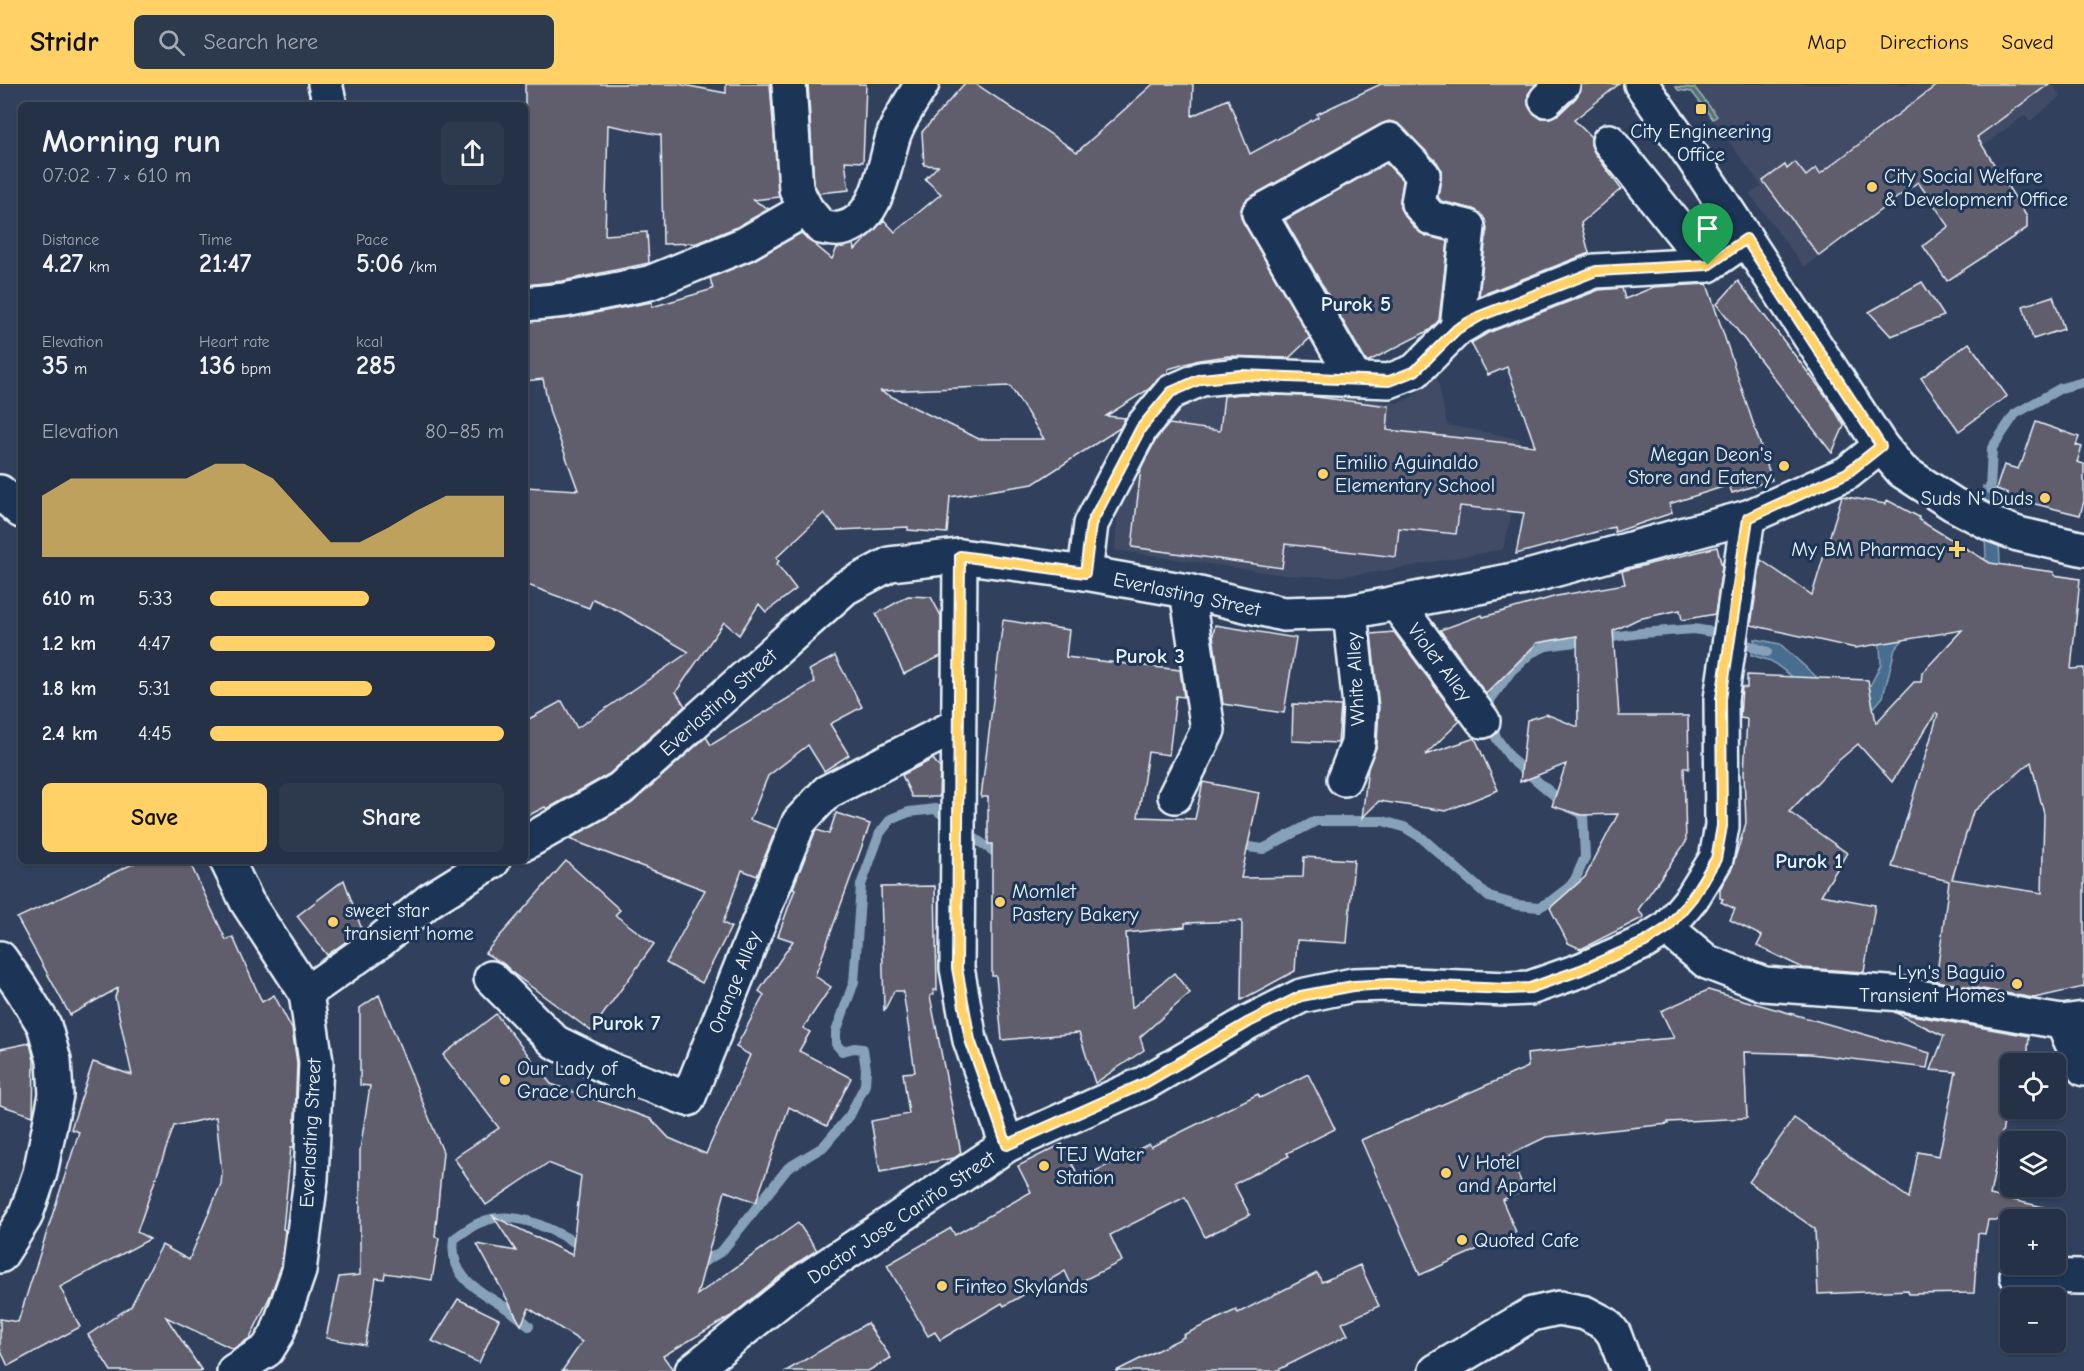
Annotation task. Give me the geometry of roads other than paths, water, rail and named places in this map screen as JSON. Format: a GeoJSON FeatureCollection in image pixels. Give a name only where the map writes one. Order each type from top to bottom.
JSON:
{"type":"FeatureCollection","features":[{"type":"Feature","properties":{"kind":"street"},"geometry":{"type":"LineString","coordinates":[[325,84],[329,102]]}},
{"type":"Feature","properties":{"kind":"street"},"geometry":{"type":"LineString","coordinates":[[789,84],[796,189],[806,208],[821,227],[840,229],[855,221],[872,206],[883,176],[893,135],[922,84]]}},
{"type":"Feature","properties":{"kind":"street"},"geometry":{"type":"LineString","coordinates":[[1641,84],[1664,115],[1881,446],[1902,471],[1953,504],[1989,523],[2018,534],[2084,549]]}},
{"type":"Feature","properties":{"kind":"street"},"geometry":{"type":"LineString","coordinates":[[1354,378],[1259,213],[1390,140],[1423,175],[1418,203],[1431,218],[1468,227],[1457,329]]}},
{"type":"Feature","properties":{"kind":"street"},"geometry":{"type":"LineString","coordinates":[[1609,141],[1708,265]]}},
{"type":"Feature","properties":{"kind":"street"},"geometry":{"type":"LineString","coordinates":[[528,304],[565,300],[649,284],[745,244],[806,208]]}},
{"type":"Feature","properties":{"kind":"street"},"geometry":{"type":"LineString","coordinates":[[1085,573],[1091,524],[1141,428],[1171,392],[1201,379],[1241,375],[1389,381],[1415,371],[1457,329],[1480,316],[1596,271],[1708,265],[1746,239]]}},
{"type":"Feature","properties":{"kind":"street","name":"Everlasting Street"},"geometry":{"type":"LineString","coordinates":[[528,841],[620,789],[845,588],[890,564],[960,556],[1085,573],[1187,591],[1283,614],[1350,612],[1524,578],[1748,518],[1847,473],[1881,446]]}},
{"type":"Feature","properties":{"kind":"street"},"geometry":{"type":"LineString","coordinates":[[0,492],[18,508]]}},
{"type":"Feature","properties":{"kind":"street","name":"Doctor Jose Cariño Street"},"geometry":{"type":"LineString","coordinates":[[692,1371],[807,1279],[1007,1145],[1145,1083],[1249,1022],[1301,996],[1353,986],[1389,984],[1530,988],[1581,970],[1645,942],[1667,928],[1692,898],[1716,859],[1722,826],[1721,699],[1748,518]]}},
{"type":"Feature","properties":{"kind":"street"},"geometry":{"type":"LineString","coordinates":[[960,556],[957,968],[970,1040],[1007,1145]]}},
{"type":"Feature","properties":{"kind":"street"},"geometry":{"type":"LineString","coordinates":[[1175,796],[1208,730],[1187,591]]}},
{"type":"Feature","properties":{"kind":"street","name":"Violet Alley"},"geometry":{"type":"LineString","coordinates":[[1396,603],[1483,721]]}},
{"type":"Feature","properties":{"kind":"street","name":"White Alley"},"geometry":{"type":"LineString","coordinates":[[1344,779],[1358,744],[1360,706],[1350,612]]}},
{"type":"Feature","properties":{"kind":"street","name":"Orange Alley"},"geometry":{"type":"LineString","coordinates":[[491,978],[555,1042],[616,1072],[688,1099],[799,822],[827,792],[958,725]]}},
{"type":"Feature","properties":{"kind":"street"},"geometry":{"type":"LineString","coordinates":[[228,864],[247,902],[306,993],[380,941],[470,866]]}},
{"type":"Feature","properties":{"kind":"street"},"geometry":{"type":"LineString","coordinates":[[1667,928],[1707,962],[1764,984],[1902,994],[1993,1011],[2073,1021],[2084,1069]]}},
{"type":"Feature","properties":{"kind":"street"},"geometry":{"type":"LineString","coordinates":[[0,958],[44,1025],[54,1060],[57,1095],[36,1184],[25,1217],[0,1256]]}},
{"type":"Feature","properties":{"kind":"street","name":"Everlasting Street"},"geometry":{"type":"LineString","coordinates":[[234,1371],[267,1350],[277,1334],[299,1271],[311,1179],[316,1062],[306,993]]}},
{"type":"Feature","properties":{"kind":"street"},"geometry":{"type":"LineString","coordinates":[[2017,1276],[2084,1277]]}},
{"type":"Feature","properties":{"kind":"street"},"geometry":{"type":"LineString","coordinates":[[1436,1371],[1532,1314],[1559,1308],[1585,1313],[1606,1324],[1614,1334],[1628,1371]]}},
{"type":"Feature","properties":{"kind":"waterway"},"geometry":{"type":"LineString","coordinates":[[1990,489],[1992,448],[2015,414],[2061,388],[2084,382]]}},
{"type":"Feature","properties":{"kind":"waterway"},"geometry":{"type":"LineString","coordinates":[[1234,845],[1263,849],[1316,821],[1383,821],[1404,827],[1422,838],[1489,897],[1517,905],[1539,907],[1551,901],[1575,880],[1585,857],[1583,814],[1567,806],[1513,761],[1497,739],[1490,722],[1490,700],[1511,671],[1531,653],[1546,646],[1641,633],[1694,629],[1712,632],[1767,652]]}},
{"type":"Feature","properties":{"kind":"waterway"},"geometry":{"type":"LineString","coordinates":[[695,1267],[722,1251],[788,1168],[823,1147],[850,1115],[865,1085],[866,1069],[863,1049],[854,1048],[842,1051],[836,1044],[836,1032],[854,982],[861,885],[880,833],[891,819],[909,812],[935,809],[952,822]]}},
{"type":"Feature","properties":{"kind":"waterway"},"geometry":{"type":"LineString","coordinates":[[964,831],[1003,858]]}},
{"type":"Feature","properties":{"kind":"waterway"},"geometry":{"type":"LineString","coordinates":[[529,1326],[467,1281],[459,1270],[454,1256],[454,1239],[487,1220],[512,1218],[538,1225],[585,1248]]}},
{"type":"Feature","properties":{"kind":"place","name":"City Engineering Office"},"geometry":{"type":"Point","coordinates":[1701,109]}},
{"type":"Feature","properties":{"kind":"place","name":"City Social Welfare & Development Office"},"geometry":{"type":"Point","coordinates":[1872,187]}},
{"type":"Feature","properties":{"kind":"place","name":"Megan Deon's Store and Eatery"},"geometry":{"type":"Point","coordinates":[1784,466]}},
{"type":"Feature","properties":{"kind":"place","name":"Emilio Aguinaldo Elementary School"},"geometry":{"type":"Point","coordinates":[1323,474]}},
{"type":"Feature","properties":{"kind":"place","name":"Suds N' Duds"},"geometry":{"type":"Point","coordinates":[2045,498]}},
{"type":"Feature","properties":{"kind":"place","name":"My BM Pharmacy"},"geometry":{"type":"Point","coordinates":[1957,549]}},
{"type":"Feature","properties":{"kind":"place","name":"Momlet Pastery Bakery"},"geometry":{"type":"Point","coordinates":[1000,902]}},
{"type":"Feature","properties":{"kind":"place","name":"sweet star transient home"},"geometry":{"type":"Point","coordinates":[333,922]}},
{"type":"Feature","properties":{"kind":"place","name":"Lyn's Baguio Transient Homes"},"geometry":{"type":"Point","coordinates":[2017,984]}},
{"type":"Feature","properties":{"kind":"place","name":"Our Lady of Grace Church"},"geometry":{"type":"Point","coordinates":[505,1080]}},
{"type":"Feature","properties":{"kind":"place","name":"TEJ Water Station"},"geometry":{"type":"Point","coordinates":[1044,1166]}},
{"type":"Feature","properties":{"kind":"place","name":"V Hotel and Apartel"},"geometry":{"type":"Point","coordinates":[1446,1173]}},
{"type":"Feature","properties":{"kind":"place","name":"Quoted Cafe"},"geometry":{"type":"Point","coordinates":[1462,1240]}},
{"type":"Feature","properties":{"kind":"place","name":"Finteo Skylands"},"geometry":{"type":"Point","coordinates":[942,1286]}},
{"type":"Feature","properties":{"kind":"district","name":"Purok 5"},"geometry":{"type":"Point","coordinates":[1356,304]}},
{"type":"Feature","properties":{"kind":"district","name":"Purok 3"},"geometry":{"type":"Point","coordinates":[1150,656]}},
{"type":"Feature","properties":{"kind":"district","name":"Purok 1"},"geometry":{"type":"Point","coordinates":[1809,861]}},
{"type":"Feature","properties":{"kind":"district","name":"Purok 7"},"geometry":{"type":"Point","coordinates":[626,1023]}}]}
